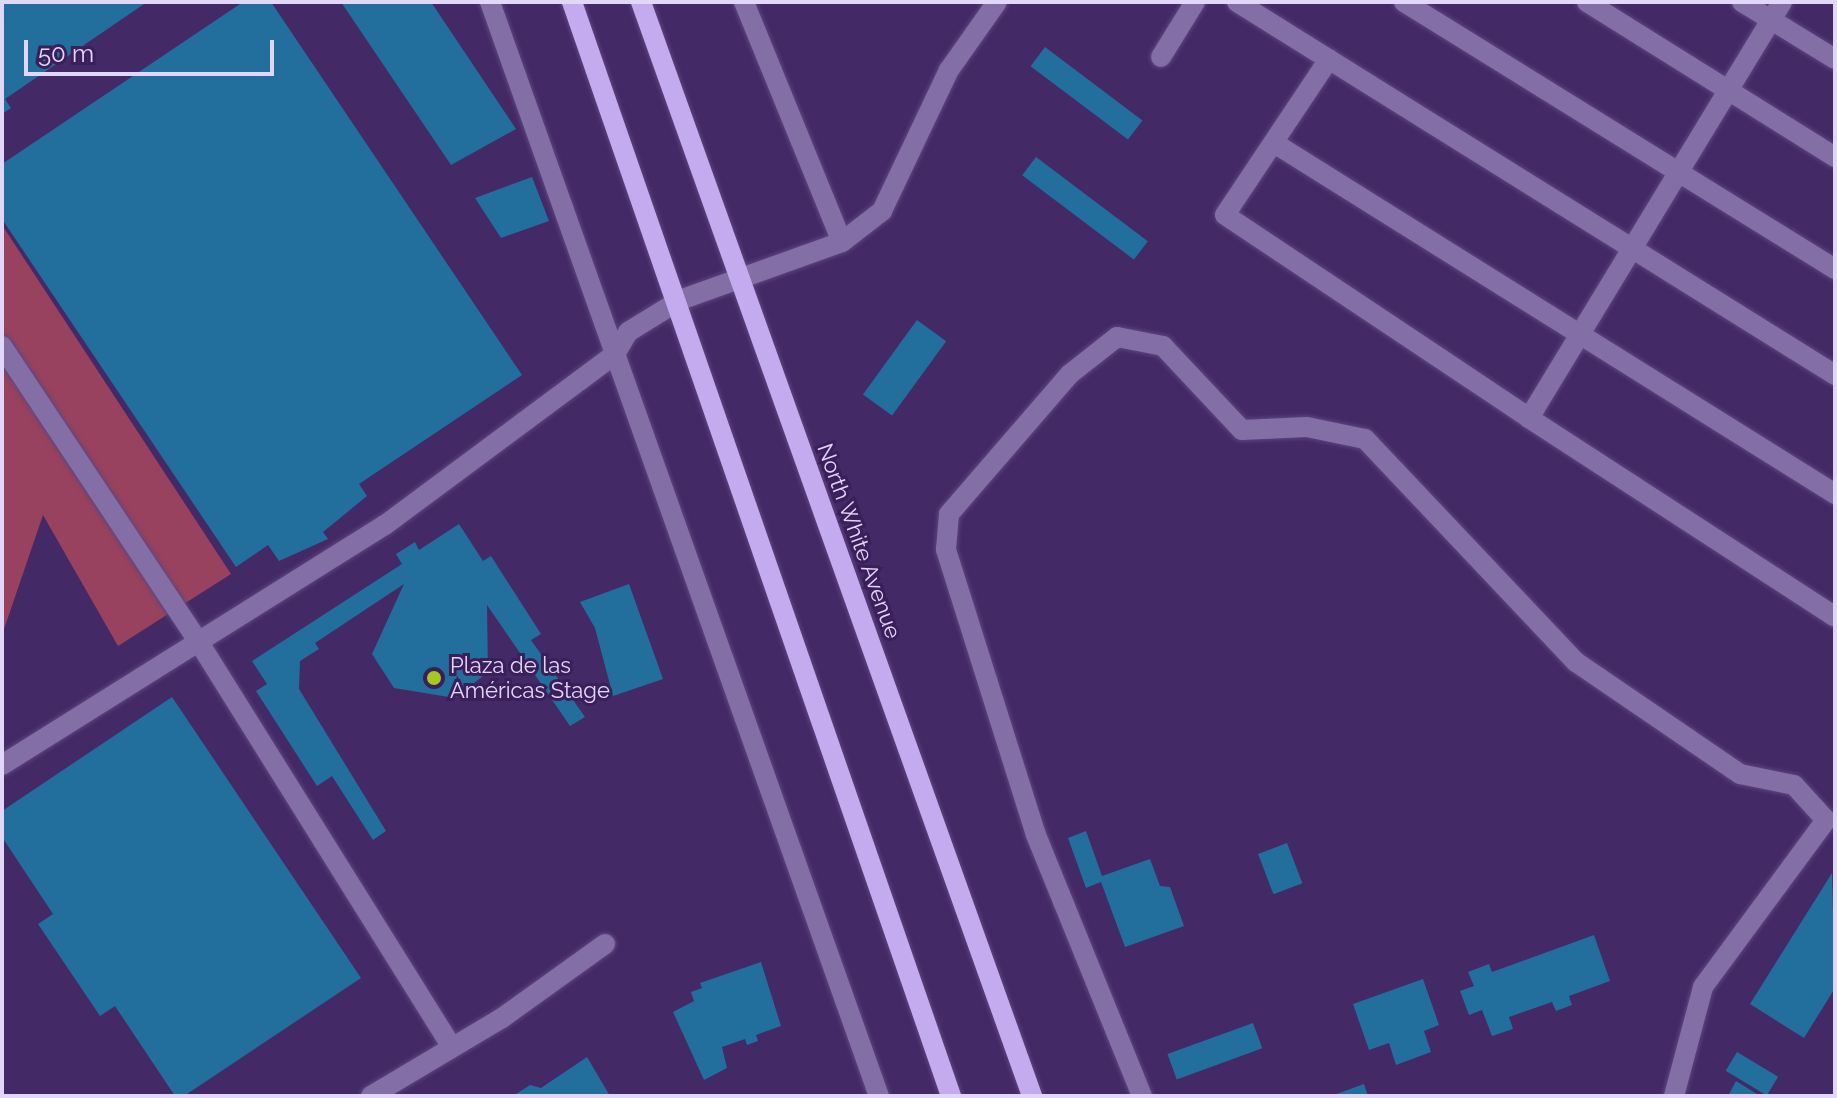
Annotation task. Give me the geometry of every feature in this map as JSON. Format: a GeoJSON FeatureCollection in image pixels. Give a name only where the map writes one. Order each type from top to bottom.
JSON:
{"type":"FeatureCollection","features":[{"type":"Feature","properties":{"kind":"main road"},"geometry":{"type":"LineString","coordinates":[[572,2],[680,300],[951,1096]]}},
{"type":"Feature","properties":{"kind":"main road","name":"North White Avenue"},"geometry":{"type":"LineString","coordinates":[[641,2],[1032,1096]]}},
{"type":"Feature","properties":{"kind":"street"},"geometry":{"type":"LineString","coordinates":[[490,2],[879,1096]]}},
{"type":"Feature","properties":{"kind":"street"},"geometry":{"type":"LineString","coordinates":[[744,2],[842,242]]}},
{"type":"Feature","properties":{"kind":"street"},"geometry":{"type":"LineString","coordinates":[[2,765],[200,644],[385,525],[615,354],[628,332],[680,300],[739,276],[793,261],[842,242],[882,211],[949,70],[997,2]]}},
{"type":"Feature","properties":{"kind":"street"},"geometry":{"type":"LineString","coordinates":[[1161,57],[1195,2]]}},
{"type":"Feature","properties":{"kind":"street"},"geometry":{"type":"LineString","coordinates":[[1237,2],[1835,375]]}},
{"type":"Feature","properties":{"kind":"street"},"geometry":{"type":"LineString","coordinates":[[1404,2],[1835,269]]}},
{"type":"Feature","properties":{"kind":"street"},"geometry":{"type":"LineString","coordinates":[[1587,2],[1835,157]]}},
{"type":"Feature","properties":{"kind":"street"},"geometry":{"type":"LineString","coordinates":[[1742,2],[1835,59]]}},
{"type":"Feature","properties":{"kind":"street"},"geometry":{"type":"LineString","coordinates":[[1529,418],[1676,171],[1782,2]]}},
{"type":"Feature","properties":{"kind":"street"},"geometry":{"type":"LineString","coordinates":[[1329,59],[1225,215],[1835,617]]}},
{"type":"Feature","properties":{"kind":"street"},"geometry":{"type":"LineString","coordinates":[[1274,143],[1835,494]]}},
{"type":"Feature","properties":{"kind":"street"},"geometry":{"type":"LineString","coordinates":[[1142,1096],[1036,835],[946,549],[949,514],[1070,374],[1117,337],[1163,346],[1242,430],[1307,427],[1365,439],[1576,662],[1740,774],[1794,785],[1826,820],[1703,987],[1674,1096]]}},
{"type":"Feature","properties":{"kind":"street"},"geometry":{"type":"LineString","coordinates":[[2,346],[200,644],[450,1044]]}},
{"type":"Feature","properties":{"kind":"street"},"geometry":{"type":"LineString","coordinates":[[371,1096],[450,1044],[502,1018],[605,944]]}},
{"type":"Feature","properties":{"kind":"shaded area"},"geometry":{"type":"Polygon","coordinates":[[[2,225],[231,574],[118,646],[43,515],[2,635],[2,225]]]}},
{"type":"Feature","properties":{"kind":"building"},"geometry":{"type":"Polygon","coordinates":[[[2,2],[147,2],[5,99],[11,108],[2,114],[2,2]]]}},
{"type":"Feature","properties":{"kind":"building"},"geometry":{"type":"Polygon","coordinates":[[[243,2],[271,2],[522,375],[359,484],[367,496],[323,532],[328,539],[279,561],[268,545],[236,567],[2,219],[2,164],[243,2]]]}},
{"type":"Feature","properties":{"kind":"building"},"geometry":{"type":"Polygon","coordinates":[[[341,2],[431,2],[516,129],[451,165],[341,2]]]}},
{"type":"Feature","properties":{"kind":"building"},"geometry":{"type":"Polygon","coordinates":[[[1045,47],[1142,120],[1128,140],[1031,66],[1045,47]]]}},
{"type":"Feature","properties":{"kind":"building"},"geometry":{"type":"Polygon","coordinates":[[[1036,157],[1148,241],[1134,260],[1022,175],[1036,157]]]}},
{"type":"Feature","properties":{"kind":"building"},"geometry":{"type":"Polygon","coordinates":[[[532,177],[549,221],[501,238],[475,198],[532,177]]]}},
{"type":"Feature","properties":{"kind":"building"},"geometry":{"type":"Polygon","coordinates":[[[917,320],[946,341],[892,416],[863,394],[917,320]]]}},
{"type":"Feature","properties":{"kind":"building","name":"Plaza de las Américas Stage"},"geometry":{"type":"Polygon","coordinates":[[[459,524],[483,561],[491,556],[541,634],[531,640],[585,717],[570,726],[487,605],[488,672],[455,698],[394,688],[372,654],[404,584],[315,643],[319,649],[300,661],[299,689],[386,831],[373,840],[332,776],[317,786],[256,691],[267,684],[252,661],[402,564],[396,554],[415,542],[419,550],[459,524]]]}},
{"type":"Feature","properties":{"kind":"building"},"geometry":{"type":"Polygon","coordinates":[[[629,584],[663,679],[613,696],[595,628],[580,602],[629,584]]]}},
{"type":"Feature","properties":{"kind":"building"},"geometry":{"type":"Polygon","coordinates":[[[172,697],[361,978],[184,1096],[175,1096],[115,1006],[100,1016],[38,924],[53,914],[2,837],[2,811],[172,697]]]}},
{"type":"Feature","properties":{"kind":"building"},"geometry":{"type":"Polygon","coordinates":[[[1086,831],[1102,876],[1150,859],[1160,886],[1170,887],[1184,926],[1125,947],[1101,882],[1086,888],[1068,838],[1086,831]]]}},
{"type":"Feature","properties":{"kind":"building"},"geometry":{"type":"Polygon","coordinates":[[[1287,843],[1302,883],[1273,894],[1258,854],[1287,843]]]}},
{"type":"Feature","properties":{"kind":"building"},"geometry":{"type":"Polygon","coordinates":[[[1832,873],[1835,988],[1804,1038],[1750,1004],[1832,873]]]}},
{"type":"Feature","properties":{"kind":"building"},"geometry":{"type":"Polygon","coordinates":[[[1594,935],[1610,981],[1569,996],[1572,1005],[1556,1011],[1552,1002],[1509,1017],[1513,1029],[1492,1036],[1482,1010],[1469,1015],[1460,991],[1474,986],[1468,972],[1489,964],[1492,972],[1594,935]]]}},
{"type":"Feature","properties":{"kind":"building"},"geometry":{"type":"Polygon","coordinates":[[[761,962],[781,1026],[756,1035],[758,1041],[747,1045],[745,1039],[722,1047],[727,1068],[704,1080],[673,1012],[694,1001],[691,992],[702,988],[700,983],[761,962]]]}},
{"type":"Feature","properties":{"kind":"building"},"geometry":{"type":"Polygon","coordinates":[[[1423,979],[1439,1025],[1424,1031],[1431,1052],[1396,1065],[1389,1043],[1369,1050],[1353,1004],[1423,979]]]}},
{"type":"Feature","properties":{"kind":"building"},"geometry":{"type":"Polygon","coordinates":[[[1253,1023],[1262,1048],[1177,1079],[1167,1054],[1253,1023]]]}},
{"type":"Feature","properties":{"kind":"building"},"geometry":{"type":"Polygon","coordinates":[[[1737,1052],[1778,1077],[1767,1096],[1726,1071],[1737,1052]]]}},
{"type":"Feature","properties":{"kind":"building"},"geometry":{"type":"Polygon","coordinates":[[[587,1057],[610,1096],[513,1096],[530,1085],[541,1088],[587,1057]]]}},
{"type":"Feature","properties":{"kind":"building"},"geometry":{"type":"Polygon","coordinates":[[[1736,1081],[1760,1096],[1728,1096],[1736,1081]]]}},
{"type":"Feature","properties":{"kind":"building"},"geometry":{"type":"Polygon","coordinates":[[[1364,1084],[1368,1096],[1331,1096],[1364,1084]]]}},
{"type":"Feature","properties":{"kind":"place","name":"Plaza de las Américas Stage"},"geometry":{"type":"Point","coordinates":[434,678]}}]}
